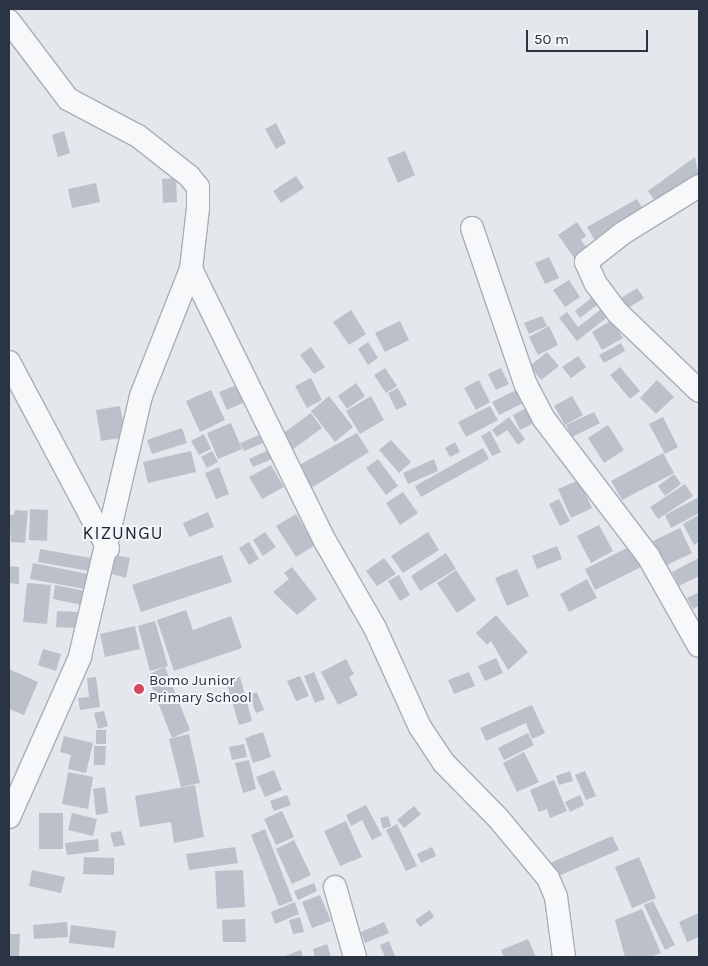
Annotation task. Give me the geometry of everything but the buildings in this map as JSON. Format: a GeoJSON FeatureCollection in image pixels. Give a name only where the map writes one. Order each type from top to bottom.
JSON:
{"type":"FeatureCollection","features":[{"type":"Feature","properties":{"kind":"street"},"geometry":{"type":"LineString","coordinates":[[9,21],[68,98],[138,136],[170,158],[198,187],[190,269],[141,396],[108,548],[77,665],[9,817]]}},
{"type":"Feature","properties":{"kind":"street"},"geometry":{"type":"LineString","coordinates":[[699,186],[623,233],[586,262],[596,284],[618,313],[699,391]]}},
{"type":"Feature","properties":{"kind":"street"},"geometry":{"type":"LineString","coordinates":[[472,228],[525,383],[544,420],[648,556],[699,646]]}},
{"type":"Feature","properties":{"kind":"street"},"geometry":{"type":"LineString","coordinates":[[190,269],[325,541],[375,628],[420,727],[444,763],[498,818],[548,878],[556,897],[564,957]]}},
{"type":"Feature","properties":{"kind":"street"},"geometry":{"type":"LineString","coordinates":[[9,362],[108,548]]}},
{"type":"Feature","properties":{"kind":"street"},"geometry":{"type":"LineString","coordinates":[[335,887],[355,957]]}},
{"type":"Feature","properties":{"kind":"place","name":"Bomo Junior Primary School"},"geometry":{"type":"Point","coordinates":[139,689]}},
{"type":"Feature","properties":{"kind":"district","name":"KIZUNGU"},"geometry":{"type":"Point","coordinates":[123,533]}}]}
